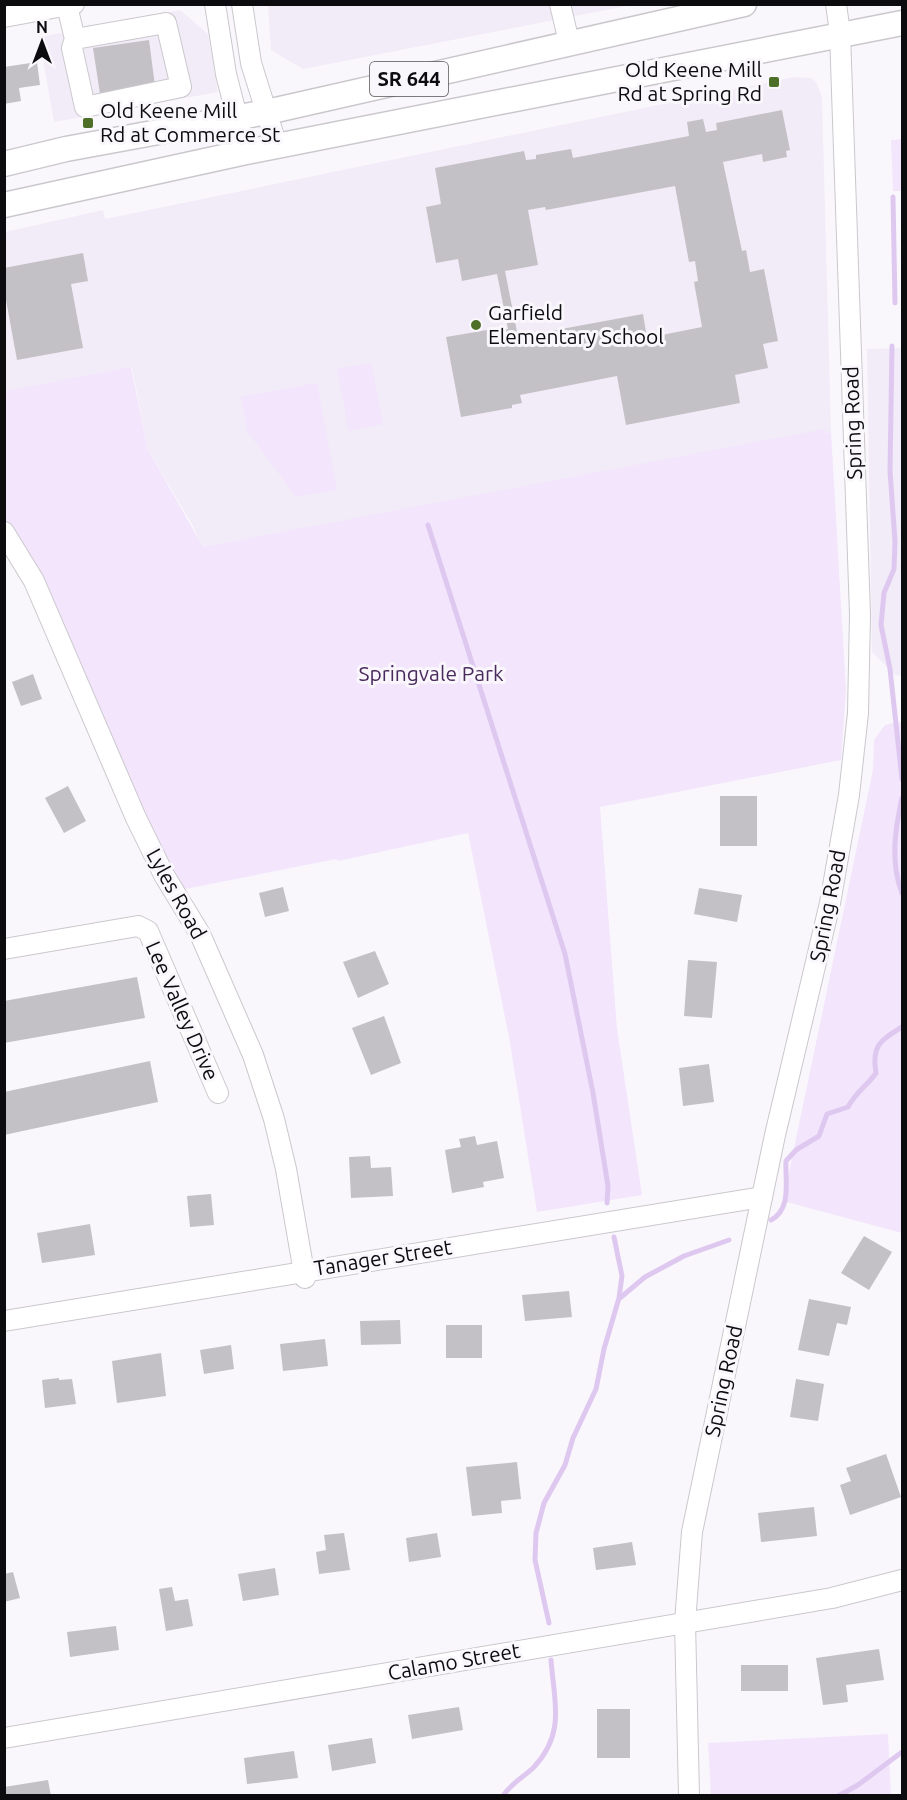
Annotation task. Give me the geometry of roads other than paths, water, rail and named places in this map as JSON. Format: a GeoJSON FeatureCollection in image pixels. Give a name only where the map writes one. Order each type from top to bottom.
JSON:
{"type":"FeatureCollection","features":[{"type":"Feature","properties":{"kind":"main road","name":"SR 644"},"geometry":{"type":"LineString","coordinates":[[4,164],[66,149],[267,112],[744,4]]}},
{"type":"Feature","properties":{"kind":"main road","name":"SR 644"},"geometry":{"type":"LineString","coordinates":[[4,205],[246,152],[840,33],[903,23]]}},
{"type":"Feature","properties":{"kind":"street"},"geometry":{"type":"LineString","coordinates":[[215,4],[236,118],[246,152]]}},
{"type":"Feature","properties":{"kind":"street"},"geometry":{"type":"LineString","coordinates":[[242,4],[251,63],[277,146]]}},
{"type":"Feature","properties":{"kind":"street"},"geometry":{"type":"LineString","coordinates":[[560,4],[569,42]]}},
{"type":"Feature","properties":{"kind":"street","name":"Spring Road"},"geometry":{"type":"LineString","coordinates":[[689,1796],[685,1622],[692,1532],[762,1197],[830,903],[849,795],[858,713],[860,615],[840,33],[836,4]]}},
{"type":"Feature","properties":{"kind":"street"},"geometry":{"type":"LineString","coordinates":[[4,17],[71,5],[75,39],[72,48],[85,107],[181,87],[166,23],[75,39]]}},
{"type":"Feature","properties":{"kind":"street","name":"Lyles Road"},"geometry":{"type":"LineString","coordinates":[[4,532],[34,581],[136,818],[164,875],[200,934],[253,1055],[279,1139],[304,1274]]}},
{"type":"Feature","properties":{"kind":"street","name":"Lee Valley Drive"},"geometry":{"type":"LineString","coordinates":[[4,950],[138,926],[148,931],[218,1093]]}},
{"type":"Feature","properties":{"kind":"street","name":"Tanager Street"},"geometry":{"type":"LineString","coordinates":[[4,1321],[304,1274],[762,1197]]}},
{"type":"Feature","properties":{"kind":"street","name":"Calamo Street"},"geometry":{"type":"LineString","coordinates":[[4,1737],[832,1598],[903,1580]]}},
{"type":"Feature","properties":{"kind":"waterway"},"geometry":{"type":"LineString","coordinates":[[893,197],[895,303]]}},
{"type":"Feature","properties":{"kind":"waterway"},"geometry":{"type":"LineString","coordinates":[[892,346],[890,471],[895,541],[894,569],[884,593],[881,625],[890,669],[902,779]]}},
{"type":"Feature","properties":{"kind":"waterway"},"geometry":{"type":"LineString","coordinates":[[428,525],[565,954],[593,1093],[608,1186],[607,1203]]}},
{"type":"Feature","properties":{"kind":"waterway"},"geometry":{"type":"LineString","coordinates":[[902,798],[895,846],[896,869],[902,893]]}},
{"type":"Feature","properties":{"kind":"waterway"},"geometry":{"type":"LineString","coordinates":[[771,1220],[778,1215],[785,1202],[786,1161],[796,1150],[819,1136],[827,1114],[848,1107],[876,1073],[875,1056],[879,1044],[902,1027]]}},
{"type":"Feature","properties":{"kind":"waterway"},"geometry":{"type":"LineString","coordinates":[[549,1623],[535,1560],[536,1533],[544,1503],[565,1465],[573,1438],[596,1389],[604,1349],[619,1298],[622,1276],[614,1237]]}},
{"type":"Feature","properties":{"kind":"waterway"},"geometry":{"type":"LineString","coordinates":[[620,1298],[645,1277],[684,1256],[729,1240]]}},
{"type":"Feature","properties":{"kind":"waterway"},"geometry":{"type":"LineString","coordinates":[[503,1796],[534,1767],[551,1742],[556,1716],[551,1660]]}},
{"type":"Feature","properties":{"kind":"waterway"},"geometry":{"type":"LineString","coordinates":[[838,1796],[858,1785],[902,1752]]}},
{"type":"Feature","properties":{"kind":"place","name":"Old Keene Mill Rd at Spring Rd"},"geometry":{"type":"Point","coordinates":[774,82]}},
{"type":"Feature","properties":{"kind":"place","name":"Old Keene Mill Rd at Commerce St"},"geometry":{"type":"Point","coordinates":[88,123]}},
{"type":"Feature","properties":{"kind":"place","name":"Garfield Elementary School"},"geometry":{"type":"Point","coordinates":[476,325]}},
{"type":"Feature","properties":{"kind":"park label","name":"Springvale Park"},"geometry":{"type":"Point","coordinates":[431,674]}}]}
